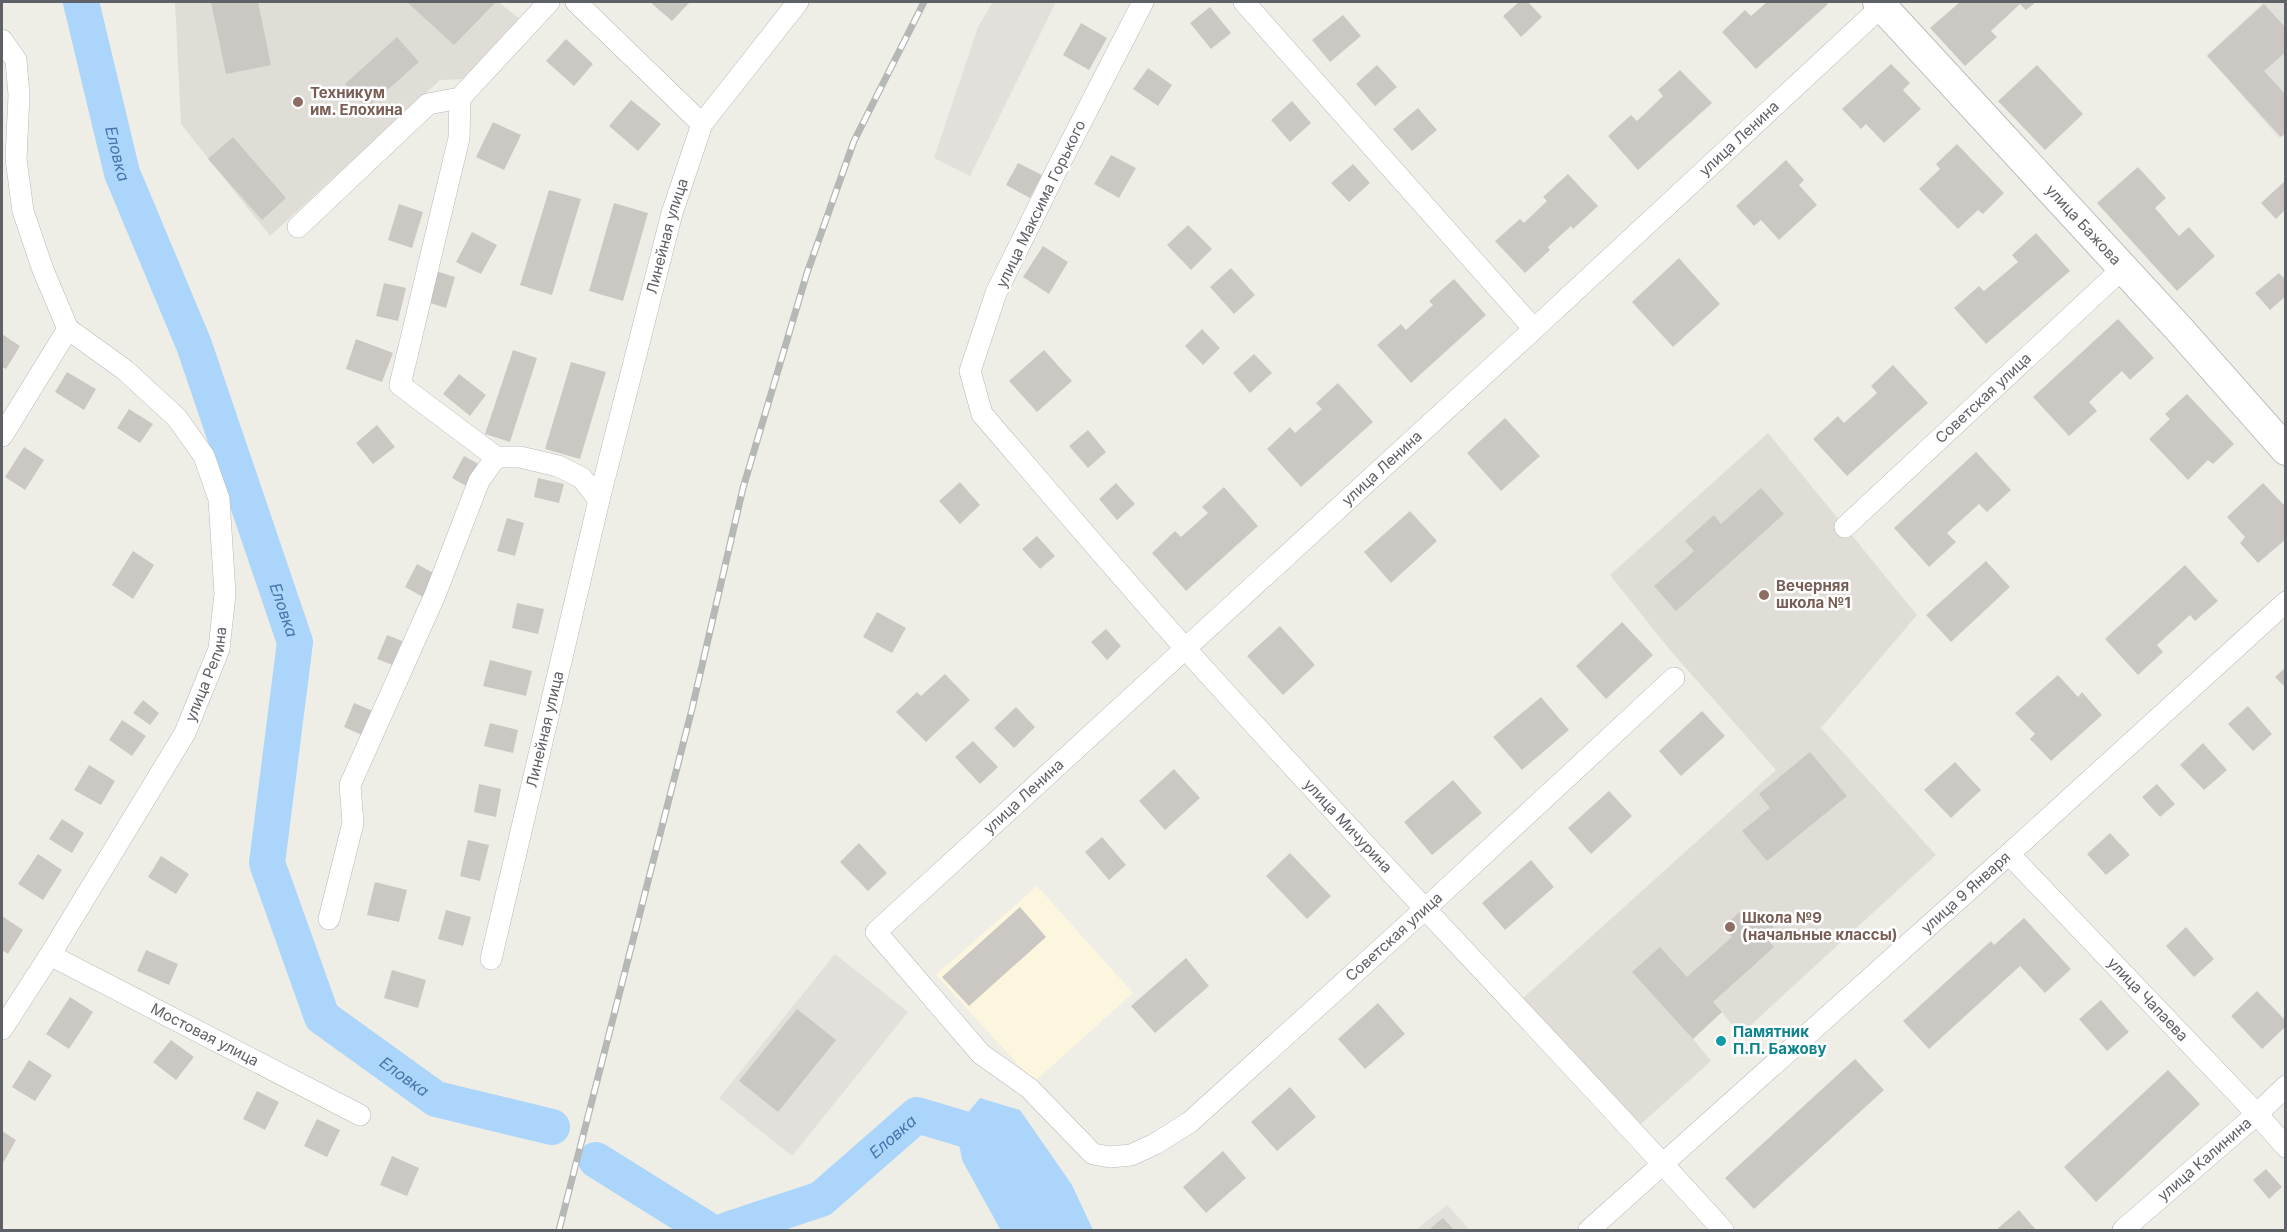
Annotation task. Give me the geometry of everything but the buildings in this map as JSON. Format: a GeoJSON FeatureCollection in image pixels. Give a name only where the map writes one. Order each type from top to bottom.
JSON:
{"type":"FeatureCollection","features":[{"type":"Feature","properties":{"kind":"street"},"geometry":{"type":"LineString","coordinates":[[298,227],[428,104],[460,98],[549,2]]}},
{"type":"Feature","properties":{"kind":"street"},"geometry":{"type":"LineString","coordinates":[[576,2],[702,124]]}},
{"type":"Feature","properties":{"kind":"street","name":"Линейная улица"},"geometry":{"type":"LineString","coordinates":[[491,959],[599,500],[672,213],[702,124],[798,2]]}},
{"type":"Feature","properties":{"kind":"street","name":"улица Максима Горького"},"geometry":{"type":"LineString","coordinates":[[982,414],[970,371],[996,293],[1143,2]]}},
{"type":"Feature","properties":{"kind":"street"},"geometry":{"type":"LineString","coordinates":[[1244,2],[1534,329]]}},
{"type":"Feature","properties":{"kind":"street","name":"улица Ленина"},"geometry":{"type":"LineString","coordinates":[[1093,1154],[1029,1088],[981,1054],[876,932],[1534,329],[1882,3]]}},
{"type":"Feature","properties":{"kind":"street","name":"улица Бажова"},"geometry":{"type":"LineString","coordinates":[[1882,3],[2180,330],[2286,450]]}},
{"type":"Feature","properties":{"kind":"street"},"geometry":{"type":"LineString","coordinates":[[2,40],[16,60],[19,95],[16,159],[23,211],[42,270],[68,329],[2,436]]}},
{"type":"Feature","properties":{"kind":"street"},"geometry":{"type":"LineString","coordinates":[[460,98],[459,138],[400,385],[495,457],[520,457],[558,466],[582,478],[599,500]]}},
{"type":"Feature","properties":{"kind":"street","name":"Советская улица"},"geometry":{"type":"LineString","coordinates":[[1845,527],[2122,269]]}},
{"type":"Feature","properties":{"kind":"street","name":"улица Репина"},"geometry":{"type":"LineString","coordinates":[[2,1029],[50,955],[185,733],[219,649],[225,594],[219,499],[204,456],[177,418],[126,370],[68,329]]}},
{"type":"Feature","properties":{"kind":"street","name":"улица Мичурина"},"geometry":{"type":"LineString","coordinates":[[982,414],[1185,648],[1723,1230]]}},
{"type":"Feature","properties":{"kind":"street"},"geometry":{"type":"LineString","coordinates":[[328,919],[353,823],[350,785],[430,605],[479,481],[495,457]]}},
{"type":"Feature","properties":{"kind":"street","name":"улица 9 Января"},"geometry":{"type":"LineString","coordinates":[[1589,1230],[2286,602]]}},
{"type":"Feature","properties":{"kind":"street","name":"Советская улица"},"geometry":{"type":"LineString","coordinates":[[1093,1154],[1110,1157],[1131,1155],[1155,1144],[1190,1122],[1425,909],[1674,678]]}},
{"type":"Feature","properties":{"kind":"street","name":"улица Чапаева"},"geometry":{"type":"LineString","coordinates":[[2009,854],[2286,1147]]}},
{"type":"Feature","properties":{"kind":"street","name":"Мостовая улица"},"geometry":{"type":"LineString","coordinates":[[50,955],[360,1115]]}},
{"type":"Feature","properties":{"kind":"street","name":"улица Калинина"},"geometry":{"type":"LineString","coordinates":[[2123,1230],[2286,1086]]}},
{"type":"Feature","properties":{"kind":"shaded area","name":"Техникум им. Елохина"},"geometry":{"type":"Polygon","coordinates":[[[175,2],[498,2],[520,19],[469,79],[440,80],[270,236],[181,124],[175,2]]]}},
{"type":"Feature","properties":{"kind":"shaded area"},"geometry":{"type":"Polygon","coordinates":[[[993,2],[1056,2],[970,176],[934,158],[978,27],[993,2]]]}},
{"type":"Feature","properties":{"kind":"shaded area"},"geometry":{"type":"Polygon","coordinates":[[[2264,2],[2285,2],[2285,131],[2279,138],[2207,55],[2264,2]]]}},
{"type":"Feature","properties":{"kind":"shaded area"},"geometry":{"type":"Polygon","coordinates":[[[1768,433],[1917,615],[1821,728],[1936,855],[1740,1035],[1722,1012],[1707,1025],[1693,1039],[1711,1061],[1641,1124],[1522,999],[1776,770],[1669,649],[1610,575],[1768,433]]]}},
{"type":"Feature","properties":{"kind":"shaded area"},"geometry":{"type":"Polygon","coordinates":[[[1037,886],[1133,993],[1034,1082],[936,975],[1037,886]]]}},
{"type":"Feature","properties":{"kind":"shaded area"},"geometry":{"type":"Polygon","coordinates":[[[835,954],[908,1012],[792,1156],[719,1098],[835,954]]]}},
{"type":"Feature","properties":{"kind":"shaded area"},"geometry":{"type":"Polygon","coordinates":[[[1447,1205],[1470,1230],[1416,1230],[1447,1205]]]}},
{"type":"Feature","properties":{"kind":"water"},"geometry":{"type":"Polygon","coordinates":[[[980,1098],[1020,1110],[1072,1185],[1093,1230],[1000,1229],[962,1160],[956,1127],[980,1098]]]}},
{"type":"Feature","properties":{"kind":"waterway","name":"Еловка"},"geometry":{"type":"LineString","coordinates":[[81,2],[122,173],[194,345],[295,642],[267,863],[322,1017],[436,1099],[552,1127]]}},
{"type":"Feature","properties":{"kind":"waterway","name":"Еловка"},"geometry":{"type":"LineString","coordinates":[[727,1230],[821,1199],[917,1115],[1004,1141]]}},
{"type":"Feature","properties":{"kind":"waterway","name":"Еловка"},"geometry":{"type":"LineString","coordinates":[[596,1160],[708,1230]]}},
{"type":"Feature","properties":{"kind":"railway"},"geometry":{"type":"LineString","coordinates":[[559,1230],[692,709],[743,488],[807,273],[854,141],[924,2]]}},
{"type":"Feature","properties":{"kind":"place","name":"Техникум им. Елохина"},"geometry":{"type":"Point","coordinates":[298,102]}},
{"type":"Feature","properties":{"kind":"place","name":"Вечерняя школа №1"},"geometry":{"type":"Point","coordinates":[1764,595]}},
{"type":"Feature","properties":{"kind":"place","name":"Школа №9 (начальные классы)"},"geometry":{"type":"Point","coordinates":[1730,927]}},
{"type":"Feature","properties":{"kind":"place","name":"Памятник П.П. Бажову"},"geometry":{"type":"Point","coordinates":[1721,1041]}}]}
